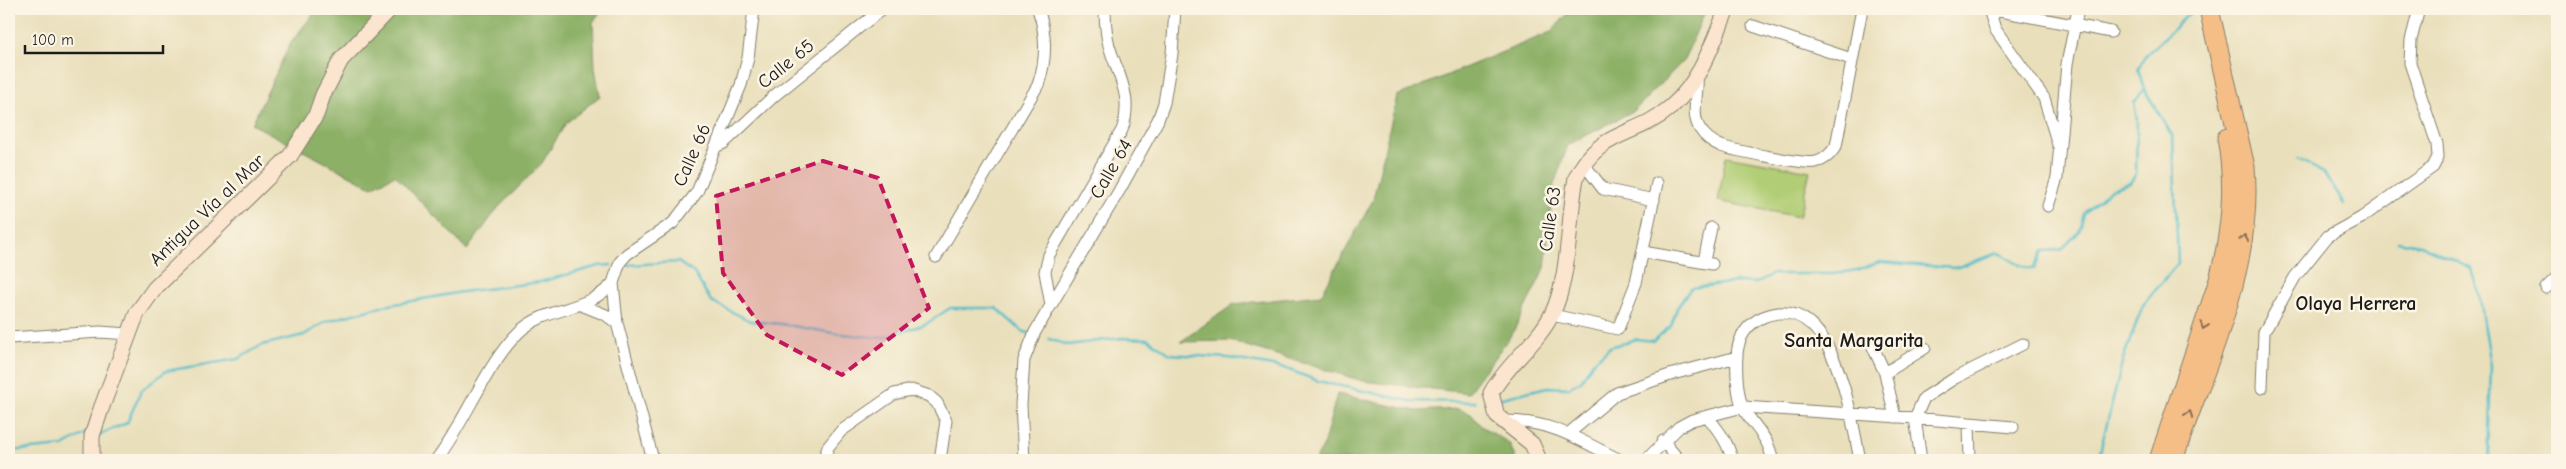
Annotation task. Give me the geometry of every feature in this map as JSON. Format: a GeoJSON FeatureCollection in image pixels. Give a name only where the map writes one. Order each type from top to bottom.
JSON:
{"type":"FeatureCollection","features":[{"type":"Feature","properties":{"kind":"highway"},"geometry":{"type":"LineString","coordinates":[[2173,460],[2234,286],[2245,238],[2247,190],[2245,167],[2212,52],[2196,9]]}},
{"type":"Feature","properties":{"kind":"highway"},"geometry":{"type":"LineString","coordinates":[[2159,460],[2219,280],[2230,230],[2233,178],[2212,52],[2209,9]]}},
{"type":"Feature","properties":{"kind":"main road","name":"Antigua Vía al Mar"},"geometry":{"type":"LineString","coordinates":[[92,460],[92,436],[137,313],[155,288],[290,156],[316,115],[327,86],[341,60],[390,9]]}},
{"type":"Feature","properties":{"kind":"main road","name":"Calle 63"},"geometry":{"type":"LineString","coordinates":[[1539,460],[1532,444],[1504,422],[1494,411],[1491,393],[1502,375],[1534,339],[1552,314],[1561,282],[1576,178],[1583,163],[1599,146],[1644,124],[1671,107],[1697,76],[1727,9]]}},
{"type":"Feature","properties":{"kind":"street","name":"Calle 66"},"geometry":{"type":"LineString","coordinates":[[653,460],[617,323],[613,283],[620,262],[628,254],[673,223],[697,192],[741,85],[748,58],[754,9]]}},
{"type":"Feature","properties":{"kind":"street","name":"Calle 65"},"geometry":{"type":"LineString","coordinates":[[715,147],[724,143],[774,96],[882,9]]}},
{"type":"Feature","properties":{"kind":"street"},"geometry":{"type":"LineString","coordinates":[[936,257],[1038,85],[1043,69],[1045,45],[1043,24],[1038,9]]}},
{"type":"Feature","properties":{"kind":"street"},"geometry":{"type":"LineString","coordinates":[[1051,305],[1045,272],[1049,255],[1122,130],[1126,119],[1127,93],[1109,46],[1105,9]]}},
{"type":"Feature","properties":{"kind":"street","name":"Calle 64"},"geometry":{"type":"LineString","coordinates":[[1024,460],[1021,405],[1024,360],[1035,332],[1119,191],[1158,120],[1164,103],[1170,64],[1175,9]]}},
{"type":"Feature","properties":{"kind":"street"},"geometry":{"type":"LineString","coordinates":[[1697,76],[1696,119],[1698,126],[1709,139],[1729,148],[1811,163],[1827,158],[1836,146],[1862,9]]}},
{"type":"Feature","properties":{"kind":"street"},"geometry":{"type":"LineString","coordinates":[[2060,150],[2044,98],[1994,29],[1989,9],[2112,32]]}},
{"type":"Feature","properties":{"kind":"street"},"geometry":{"type":"LineString","coordinates":[[2048,206],[2057,178],[2067,64],[2078,9]]}},
{"type":"Feature","properties":{"kind":"street"},"geometry":{"type":"LineString","coordinates":[[2262,388],[2264,332],[2295,277],[2328,236],[2361,218],[2433,167],[2438,157],[2437,144],[2410,63],[2411,40],[2420,9]]}},
{"type":"Feature","properties":{"kind":"street"},"geometry":{"type":"LineString","coordinates":[[1753,26],[1851,59]]}},
{"type":"Feature","properties":{"kind":"street"},"geometry":{"type":"LineString","coordinates":[[1583,163],[1602,189],[1654,200]]}},
{"type":"Feature","properties":{"kind":"street"},"geometry":{"type":"LineString","coordinates":[[1552,314],[1618,329],[1636,283],[1657,183]]}},
{"type":"Feature","properties":{"kind":"street"},"geometry":{"type":"LineString","coordinates":[[1643,252],[1708,262],[1711,228]]}},
{"type":"Feature","properties":{"kind":"street"},"geometry":{"type":"LineString","coordinates":[[2546,288],[2557,277]]}},
{"type":"Feature","properties":{"kind":"street"},"geometry":{"type":"LineString","coordinates":[[436,460],[505,350],[520,332],[539,317],[598,297],[613,283]]}},
{"type":"Feature","properties":{"kind":"street"},"geometry":{"type":"LineString","coordinates":[[581,304],[606,315],[617,323]]}},
{"type":"Feature","properties":{"kind":"street"},"geometry":{"type":"LineString","coordinates":[[1772,460],[1765,437],[1743,407],[1737,358],[1738,341],[1757,320],[1783,312],[1800,317],[1824,338],[1842,379],[1852,414],[1860,460]]}},
{"type":"Feature","properties":{"kind":"street"},"geometry":{"type":"LineString","coordinates":[[9,338],[100,332],[130,334]]}},
{"type":"Feature","properties":{"kind":"street"},"geometry":{"type":"LineString","coordinates":[[1921,460],[1915,418],[1924,398],[1955,378],[2023,344]]}},
{"type":"Feature","properties":{"kind":"street"},"geometry":{"type":"LineString","coordinates":[[1872,345],[1885,373],[1895,416]]}},
{"type":"Feature","properties":{"kind":"street"},"geometry":{"type":"LineString","coordinates":[[1885,373],[1925,348]]}},
{"type":"Feature","properties":{"kind":"street"},"geometry":{"type":"LineString","coordinates":[[1568,434],[1616,393],[1673,374],[1737,358]]}},
{"type":"Feature","properties":{"kind":"street"},"geometry":{"type":"LineString","coordinates":[[824,460],[828,447],[841,431],[894,394],[911,390],[929,396],[937,403],[944,416],[946,428],[940,460]]}},
{"type":"Feature","properties":{"kind":"street"},"geometry":{"type":"LineString","coordinates":[[1646,460],[1679,426],[1707,416],[1743,407],[1895,416],[2013,427]]}},
{"type":"Feature","properties":{"kind":"street"},"geometry":{"type":"LineString","coordinates":[[1707,416],[1721,434],[1730,451],[1732,460]]}},
{"type":"Feature","properties":{"kind":"street"},"geometry":{"type":"LineString","coordinates":[[1504,422],[1532,422],[1568,434],[1620,460]]}},
{"type":"Feature","properties":{"kind":"street"},"geometry":{"type":"LineString","coordinates":[[1969,423],[1970,460]]}},
{"type":"Feature","properties":{"kind":"street"},"geometry":{"type":"LineString","coordinates":[[1663,441],[1679,460]]}},
{"type":"Feature","properties":{"kind":"highlighted area"},"geometry":{"type":"Polygon","coordinates":[[[823,161],[878,178],[929,308],[842,375],[767,335],[723,273],[716,196],[823,161]]]}},
{"type":"Feature","properties":{"kind":"green space"},"geometry":{"type":"Polygon","coordinates":[[[317,9],[602,9],[593,22],[595,68],[600,96],[566,123],[542,163],[498,208],[467,250],[395,175],[372,187],[252,124],[290,44],[317,9]]]}},
{"type":"Feature","properties":{"kind":"green space"},"geometry":{"type":"Polygon","coordinates":[[[1572,9],[1614,9],[1630,19],[1647,9],[1706,9],[1684,60],[1635,110],[1568,145],[1553,187],[1545,268],[1512,334],[1468,393],[1363,381],[1230,341],[1180,342],[1234,304],[1321,295],[1373,200],[1397,96],[1551,32],[1572,9]]]}},
{"type":"Feature","properties":{"kind":"green space"},"geometry":{"type":"Polygon","coordinates":[[[1726,156],[1810,171],[1799,217],[1718,201],[1726,156]]]}},
{"type":"Feature","properties":{"kind":"green space"},"geometry":{"type":"Polygon","coordinates":[[[1337,394],[1416,411],[1458,409],[1471,414],[1481,426],[1509,443],[1516,460],[1315,460],[1323,447],[1337,394]]]}},
{"type":"Feature","properties":{"kind":"waterway"},"geometry":{"type":"LineString","coordinates":[[2098,460],[2123,359],[2143,305],[2178,263],[2173,137],[2144,89],[2138,70],[2145,56],[2194,9]]}},
{"type":"Feature","properties":{"kind":"waterway"},"geometry":{"type":"LineString","coordinates":[[1498,399],[1547,387],[1568,388],[1581,381],[1592,363],[1610,347],[1636,339],[1653,341],[1671,326],[1677,308],[1691,288],[1737,282],[1756,283],[1773,274],[1834,274],[1857,270],[1880,262],[1955,268],[1998,253],[2019,265],[2034,269],[2043,251],[2061,250],[2079,232],[2084,213],[2111,189],[2130,183],[2136,174],[2137,120],[2134,103],[2144,89]]}},
{"type":"Feature","properties":{"kind":"waterway"},"geometry":{"type":"LineString","coordinates":[[2298,159],[2324,173],[2344,204]]}},
{"type":"Feature","properties":{"kind":"waterway"},"geometry":{"type":"LineString","coordinates":[[2398,241],[2420,245],[2472,269],[2479,293],[2491,365],[2488,460]]}},
{"type":"Feature","properties":{"kind":"waterway"},"geometry":{"type":"LineString","coordinates":[[627,265],[678,262],[694,273],[711,301],[750,321],[882,338],[926,324],[950,308],[996,308],[1022,331],[1031,334]]}},
{"type":"Feature","properties":{"kind":"waterway"},"geometry":{"type":"LineString","coordinates":[[98,435],[127,423],[141,391],[166,371],[238,359],[262,345],[304,335],[327,321],[384,306],[462,292],[540,282],[599,266],[611,265]]}},
{"type":"Feature","properties":{"kind":"waterway"},"geometry":{"type":"LineString","coordinates":[[1049,339],[1068,345],[1121,338],[1148,339],[1170,354],[1228,358],[1284,368],[1318,381],[1410,401],[1475,402]]}},
{"type":"Feature","properties":{"kind":"waterway"},"geometry":{"type":"LineString","coordinates":[[9,451],[63,446],[86,433]]}},
{"type":"Feature","properties":{"kind":"district","name":"Olaya Herrera"},"geometry":{"type":"Point","coordinates":[2356,303]}},
{"type":"Feature","properties":{"kind":"district","name":"Santa Margarita"},"geometry":{"type":"Point","coordinates":[1854,340]}}]}
